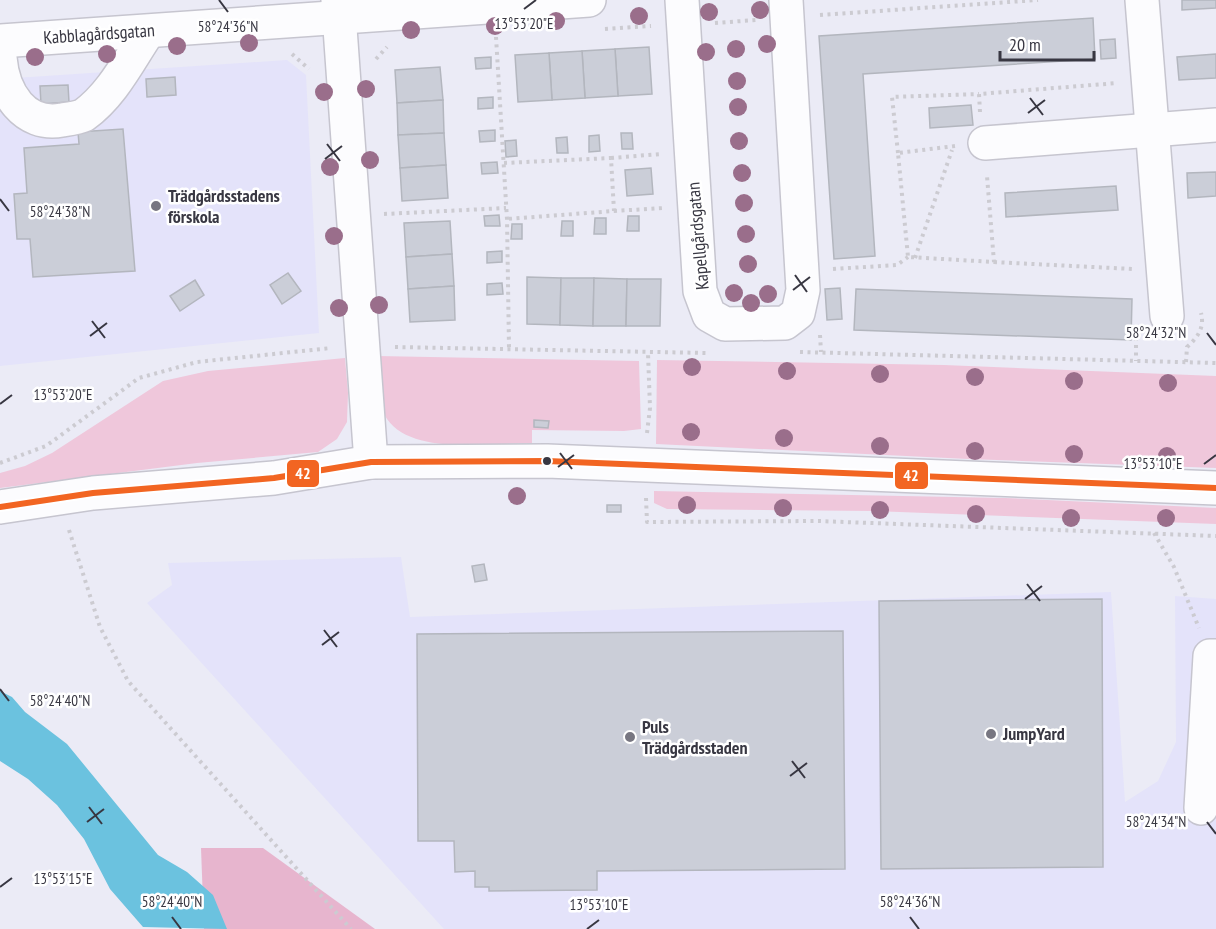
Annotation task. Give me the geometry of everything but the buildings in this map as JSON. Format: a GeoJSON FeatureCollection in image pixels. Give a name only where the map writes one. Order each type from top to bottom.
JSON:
{"type":"FeatureCollection","features":[{"type":"Feature","properties":{"kind":"street"},"geometry":{"type":"LineString","coordinates":[[1142,0],[1167,316]]}},
{"type":"Feature","properties":{"kind":"street"},"geometry":{"type":"LineString","coordinates":[[371,462],[345,347],[339,8],[593,15]]}},
{"type":"Feature","properties":{"kind":"street","name":"Kabblagårdsgatan"},"geometry":{"type":"LineString","coordinates":[[0,41],[148,32],[339,8]]}},
{"type":"Feature","properties":{"kind":"street","name":"Kapellgårdsgatan"},"geometry":{"type":"LineString","coordinates":[[683,12],[700,291],[709,315],[725,324],[785,323],[798,313],[803,290],[786,9]]}},
{"type":"Feature","properties":{"kind":"street"},"geometry":{"type":"LineString","coordinates":[[0,58],[7,84],[15,100],[25,114],[46,123],[82,116],[114,86],[148,32]]}},
{"type":"Feature","properties":{"kind":"street"},"geometry":{"type":"LineString","coordinates":[[969,144],[1216,125]]}},
{"type":"Feature","properties":{"kind":"street"},"geometry":{"type":"LineString","coordinates":[[0,507],[59,497],[274,478],[371,462],[547,461],[1216,488]]}},
{"type":"Feature","properties":{"kind":"street"},"geometry":{"type":"LineString","coordinates":[[1201,808],[1213,656]]}},
{"type":"Feature","properties":{"kind":"path"},"geometry":{"type":"LineString","coordinates":[[593,15],[1038,0]]}},
{"type":"Feature","properties":{"kind":"path"},"geometry":{"type":"LineString","coordinates":[[496,35],[507,219],[508,348]]}},
{"type":"Feature","properties":{"kind":"path"},"geometry":{"type":"LineString","coordinates":[[484,36],[507,35]]}},
{"type":"Feature","properties":{"kind":"path"},"geometry":{"type":"LineString","coordinates":[[373,63],[391,43]]}},
{"type":"Feature","properties":{"kind":"path"},"geometry":{"type":"LineString","coordinates":[[287,49],[313,72]]}},
{"type":"Feature","properties":{"kind":"path"},"geometry":{"type":"LineString","coordinates":[[908,257],[892,97],[979,94],[1121,83]]}},
{"type":"Feature","properties":{"kind":"path"},"geometry":{"type":"LineString","coordinates":[[915,258],[969,144],[980,132],[979,94]]}},
{"type":"Feature","properties":{"kind":"path"},"geometry":{"type":"LineString","coordinates":[[898,153],[969,144]]}},
{"type":"Feature","properties":{"kind":"path"},"geometry":{"type":"LineString","coordinates":[[969,144],[994,262]]}},
{"type":"Feature","properties":{"kind":"path"},"geometry":{"type":"LineString","coordinates":[[504,163],[665,154]]}},
{"type":"Feature","properties":{"kind":"path"},"geometry":{"type":"LineString","coordinates":[[611,158],[614,211]]}},
{"type":"Feature","properties":{"kind":"path"},"geometry":{"type":"LineString","coordinates":[[382,202],[383,225]]}},
{"type":"Feature","properties":{"kind":"path"},"geometry":{"type":"LineString","coordinates":[[382,214],[506,208]]}},
{"type":"Feature","properties":{"kind":"path"},"geometry":{"type":"LineString","coordinates":[[507,219],[669,208]]}},
{"type":"Feature","properties":{"kind":"path"},"geometry":{"type":"LineString","coordinates":[[828,270],[897,265],[908,257],[1136,269]]}},
{"type":"Feature","properties":{"kind":"path"},"geometry":{"type":"LineString","coordinates":[[328,337],[345,347]]}},
{"type":"Feature","properties":{"kind":"path"},"geometry":{"type":"LineString","coordinates":[[0,463],[46,446],[139,378],[197,362],[345,347],[714,353]]}},
{"type":"Feature","properties":{"kind":"path"},"geometry":{"type":"LineString","coordinates":[[798,352],[1216,363]]}},
{"type":"Feature","properties":{"kind":"path"},"geometry":{"type":"LineString","coordinates":[[59,497],[100,627],[128,681],[351,929]]}},
{"type":"Feature","properties":{"kind":"path"},"geometry":{"type":"LineString","coordinates":[[1154,533],[1174,567],[1213,656]]}},
{"type":"Feature","properties":{"kind":"shaded area","name":"Trädgårdsstadens förskola"},"geometry":{"type":"Polygon","coordinates":[[[287,60],[306,75],[319,333],[0,366],[0,79],[287,60]]]}},
{"type":"Feature","properties":{"kind":"shaded area"},"geometry":{"type":"Polygon","coordinates":[[[377,356],[639,361],[641,429],[624,431],[532,430],[532,443],[454,445],[415,438],[399,431],[383,412],[378,388],[377,356]]]}},
{"type":"Feature","properties":{"kind":"shaded area"},"geometry":{"type":"Polygon","coordinates":[[[345,358],[348,393],[347,422],[337,439],[318,452],[197,463],[0,488],[0,473],[25,466],[52,453],[163,381],[208,371],[345,358]]]}},
{"type":"Feature","properties":{"kind":"shaded area"},"geometry":{"type":"Polygon","coordinates":[[[657,360],[944,365],[1216,376],[1216,468],[656,444],[657,360]]]}},
{"type":"Feature","properties":{"kind":"shaded area"},"geometry":{"type":"Polygon","coordinates":[[[654,491],[1005,498],[1216,508],[1216,524],[873,511],[667,509],[654,503],[654,491]]]}},
{"type":"Feature","properties":{"kind":"shaded area"},"geometry":{"type":"Polygon","coordinates":[[[401,557],[410,617],[1111,592],[1125,802],[1158,781],[1176,742],[1175,596],[1216,599],[1216,929],[444,929],[147,603],[172,585],[168,563],[401,557]]]}},
{"type":"Feature","properties":{"kind":"shaded area"},"geometry":{"type":"Polygon","coordinates":[[[201,848],[263,848],[375,929],[204,929],[201,848]]]}},
{"type":"Feature","properties":{"kind":"water"},"geometry":{"type":"Polygon","coordinates":[[[0,691],[12,697],[25,712],[67,744],[158,855],[187,872],[213,895],[227,929],[143,927],[110,889],[84,839],[57,805],[28,779],[0,761],[0,691]]]}},
{"type":"Feature","properties":{"kind":"transit line","name":"42"},"geometry":{"type":"LineString","coordinates":[[0,507],[93,493],[274,478],[371,462],[547,461],[1216,488]]}},
{"type":"Feature","properties":{"kind":"place","name":"Trädgårdsstadens förskola"},"geometry":{"type":"Point","coordinates":[156,206]}},
{"type":"Feature","properties":{"kind":"place","name":"JumpYard"},"geometry":{"type":"Point","coordinates":[991,734]}},
{"type":"Feature","properties":{"kind":"place","name":"Puls Trädgårdsstaden"},"geometry":{"type":"Point","coordinates":[630,737]}}]}
